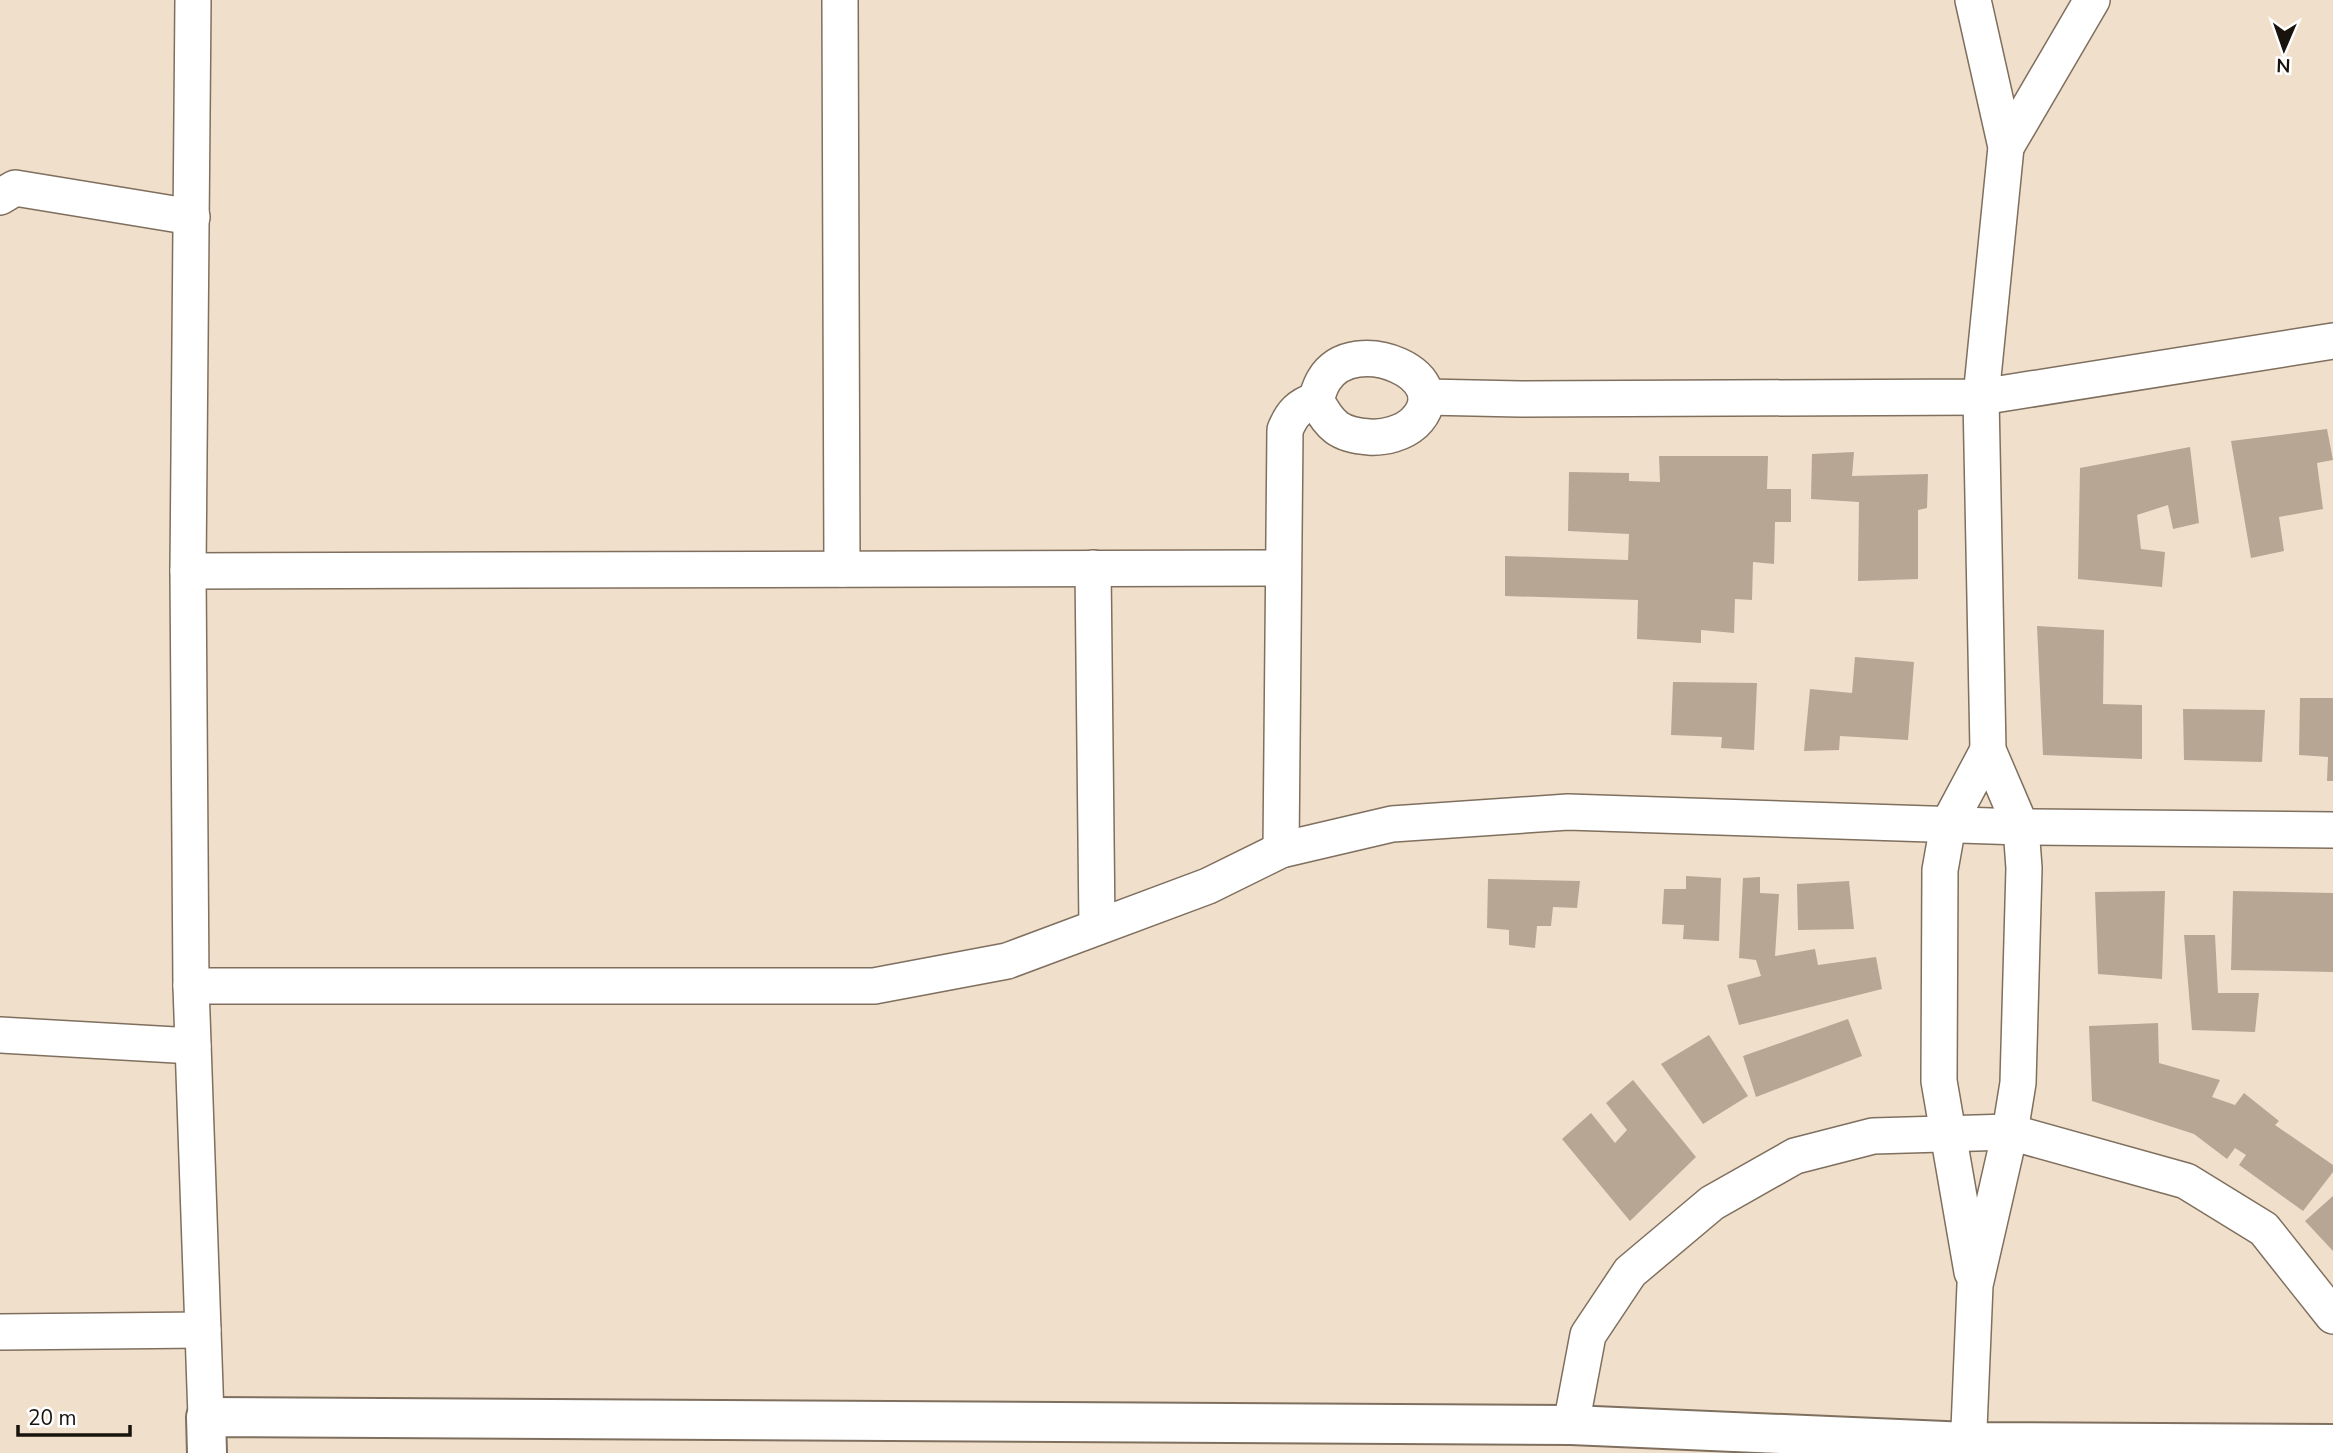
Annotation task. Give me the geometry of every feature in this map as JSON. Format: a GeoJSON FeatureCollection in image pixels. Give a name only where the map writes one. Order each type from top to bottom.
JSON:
{"type":"FeatureCollection","features":[{"type":"Feature","properties":{"kind":"street"},"geometry":{"type":"LineString","coordinates":[[193,0],[188,571],[191,986],[206,1435],[1571,1425],[1968,1447],[2333,1444]]}},
{"type":"Feature","properties":{"kind":"street"},"geometry":{"type":"LineString","coordinates":[[840,0],[842,569]]}},
{"type":"Feature","properties":{"kind":"street"},"geometry":{"type":"LineString","coordinates":[[1968,1447],[1975,1285],[2011,1132],[2018,1083],[2024,868],[2021,827],[1989,750],[1981,397],[2006,147],[1973,0]]}},
{"type":"Feature","properties":{"kind":"street"},"geometry":{"type":"LineString","coordinates":[[2006,147],[2092,0]]}},
{"type":"Feature","properties":{"kind":"street"},"geometry":{"type":"LineString","coordinates":[[5,189],[192,217]]}},
{"type":"Feature","properties":{"kind":"street"},"geometry":{"type":"LineString","coordinates":[[1426,397],[1981,397],[2333,341]]}},
{"type":"Feature","properties":{"kind":"street"},"geometry":{"type":"LineString","coordinates":[[1281,850],[1285,430],[1290,417],[1300,406],[1316,400],[1324,379],[1336,367],[1354,359],[1382,360],[1405,368],[1419,380],[1426,397],[1424,414],[1406,431],[1376,438],[1350,436],[1328,422],[1316,400]]}},
{"type":"Feature","properties":{"kind":"street"},"geometry":{"type":"LineString","coordinates":[[1093,568],[1097,927]]}},
{"type":"Feature","properties":{"kind":"street"},"geometry":{"type":"LineString","coordinates":[[188,571],[1282,568]]}},
{"type":"Feature","properties":{"kind":"street"},"geometry":{"type":"LineString","coordinates":[[1975,1285],[1939,1081],[1940,870],[1948,825],[1989,750]]}},
{"type":"Feature","properties":{"kind":"street"},"geometry":{"type":"LineString","coordinates":[[191,986],[874,986],[1007,961],[1208,886],[1281,850],[1392,824],[1568,812],[2021,827],[2333,830]]}},
{"type":"Feature","properties":{"kind":"street"},"geometry":{"type":"LineString","coordinates":[[0,1035],[193,1046]]}},
{"type":"Feature","properties":{"kind":"street"},"geometry":{"type":"LineString","coordinates":[[1571,1425],[1588,1335],[1630,1272],[1712,1203],[1794,1156],[1873,1136],[2011,1132],[2186,1181],[2264,1229],[2333,1316]]}},
{"type":"Feature","properties":{"kind":"street"},"geometry":{"type":"LineString","coordinates":[[0,1332],[203,1330]]}},
{"type":"Feature","properties":{"kind":"building"},"geometry":{"type":"Polygon","coordinates":[[[2327,429],[2333,460],[2317,463],[2323,509],[2279,517],[2284,551],[2251,558],[2231,441],[2327,429]]]}},
{"type":"Feature","properties":{"kind":"building"},"geometry":{"type":"Polygon","coordinates":[[[2190,447],[2199,523],[2173,529],[2168,505],[2137,515],[2141,549],[2165,552],[2162,587],[2078,579],[2080,468],[2190,447]]]}},
{"type":"Feature","properties":{"kind":"building"},"geometry":{"type":"Polygon","coordinates":[[[1854,452],[1852,476],[1928,474],[1927,508],[1918,510],[1918,579],[1858,581],[1859,502],[1811,499],[1812,454],[1854,452]]]}},
{"type":"Feature","properties":{"kind":"building"},"geometry":{"type":"Polygon","coordinates":[[[1659,456],[1768,456],[1767,489],[1791,489],[1791,522],[1775,522],[1774,564],[1753,562],[1752,600],[1735,599],[1734,633],[1701,630],[1701,643],[1637,639],[1638,600],[1505,596],[1505,556],[1628,560],[1629,534],[1568,531],[1569,472],[1629,473],[1629,481],[1660,482],[1659,456]]]}},
{"type":"Feature","properties":{"kind":"building"},"geometry":{"type":"Polygon","coordinates":[[[2037,626],[2104,630],[2103,704],[2142,705],[2142,759],[2043,755],[2037,626]]]}},
{"type":"Feature","properties":{"kind":"building"},"geometry":{"type":"Polygon","coordinates":[[[1855,657],[1914,662],[1908,740],[1840,736],[1839,750],[1804,751],[1810,689],[1852,693],[1855,657]]]}},
{"type":"Feature","properties":{"kind":"building"},"geometry":{"type":"Polygon","coordinates":[[[1673,682],[1757,683],[1754,750],[1721,748],[1722,737],[1671,735],[1673,682]]]}},
{"type":"Feature","properties":{"kind":"building"},"geometry":{"type":"Polygon","coordinates":[[[2300,698],[2333,698],[2333,781],[2327,781],[2328,757],[2299,755],[2300,698]]]}},
{"type":"Feature","properties":{"kind":"building"},"geometry":{"type":"Polygon","coordinates":[[[2183,709],[2265,710],[2262,762],[2184,760],[2183,709]]]}},
{"type":"Feature","properties":{"kind":"building"},"geometry":{"type":"Polygon","coordinates":[[[1686,876],[1721,878],[1719,941],[1683,939],[1684,925],[1662,924],[1664,889],[1686,889],[1686,876]]]}},
{"type":"Feature","properties":{"kind":"building"},"geometry":{"type":"Polygon","coordinates":[[[1760,877],[1760,893],[1779,894],[1775,956],[1815,949],[1818,965],[1876,957],[1882,989],[1739,1025],[1727,985],[1761,976],[1756,960],[1739,958],[1743,878],[1760,877]]]}},
{"type":"Feature","properties":{"kind":"building"},"geometry":{"type":"Polygon","coordinates":[[[1488,879],[1580,881],[1577,908],[1553,907],[1551,926],[1537,926],[1535,948],[1509,945],[1509,930],[1487,928],[1488,879]]]}},
{"type":"Feature","properties":{"kind":"building"},"geometry":{"type":"Polygon","coordinates":[[[1849,881],[1854,929],[1798,930],[1797,884],[1849,881]]]}},
{"type":"Feature","properties":{"kind":"building"},"geometry":{"type":"Polygon","coordinates":[[[2165,891],[2162,979],[2098,974],[2095,892],[2165,891]]]}},
{"type":"Feature","properties":{"kind":"building"},"geometry":{"type":"Polygon","coordinates":[[[2233,891],[2333,893],[2333,972],[2231,970],[2233,891]]]}},
{"type":"Feature","properties":{"kind":"building"},"geometry":{"type":"Polygon","coordinates":[[[2184,935],[2215,935],[2218,993],[2259,993],[2255,1032],[2192,1030],[2184,935]]]}},
{"type":"Feature","properties":{"kind":"building"},"geometry":{"type":"Polygon","coordinates":[[[1848,1019],[1862,1056],[1756,1097],[1743,1056],[1848,1019]]]}},
{"type":"Feature","properties":{"kind":"building"},"geometry":{"type":"Polygon","coordinates":[[[2158,1023],[2159,1063],[2220,1080],[2212,1097],[2235,1105],[2244,1093],[2279,1121],[2275,1125],[2333,1165],[2333,1172],[2303,1211],[2239,1165],[2246,1155],[2235,1148],[2227,1159],[2194,1134],[2092,1101],[2089,1026],[2158,1023]]]}},
{"type":"Feature","properties":{"kind":"building"},"geometry":{"type":"Polygon","coordinates":[[[1709,1035],[1748,1096],[1703,1124],[1661,1064],[1709,1035]]]}},
{"type":"Feature","properties":{"kind":"building"},"geometry":{"type":"Polygon","coordinates":[[[1633,1080],[1696,1157],[1630,1221],[1562,1139],[1591,1113],[1615,1143],[1627,1130],[1606,1103],[1633,1080]]]}},
{"type":"Feature","properties":{"kind":"building"},"geometry":{"type":"Polygon","coordinates":[[[2333,1196],[2333,1251],[2305,1221],[2333,1196]]]}}]}
